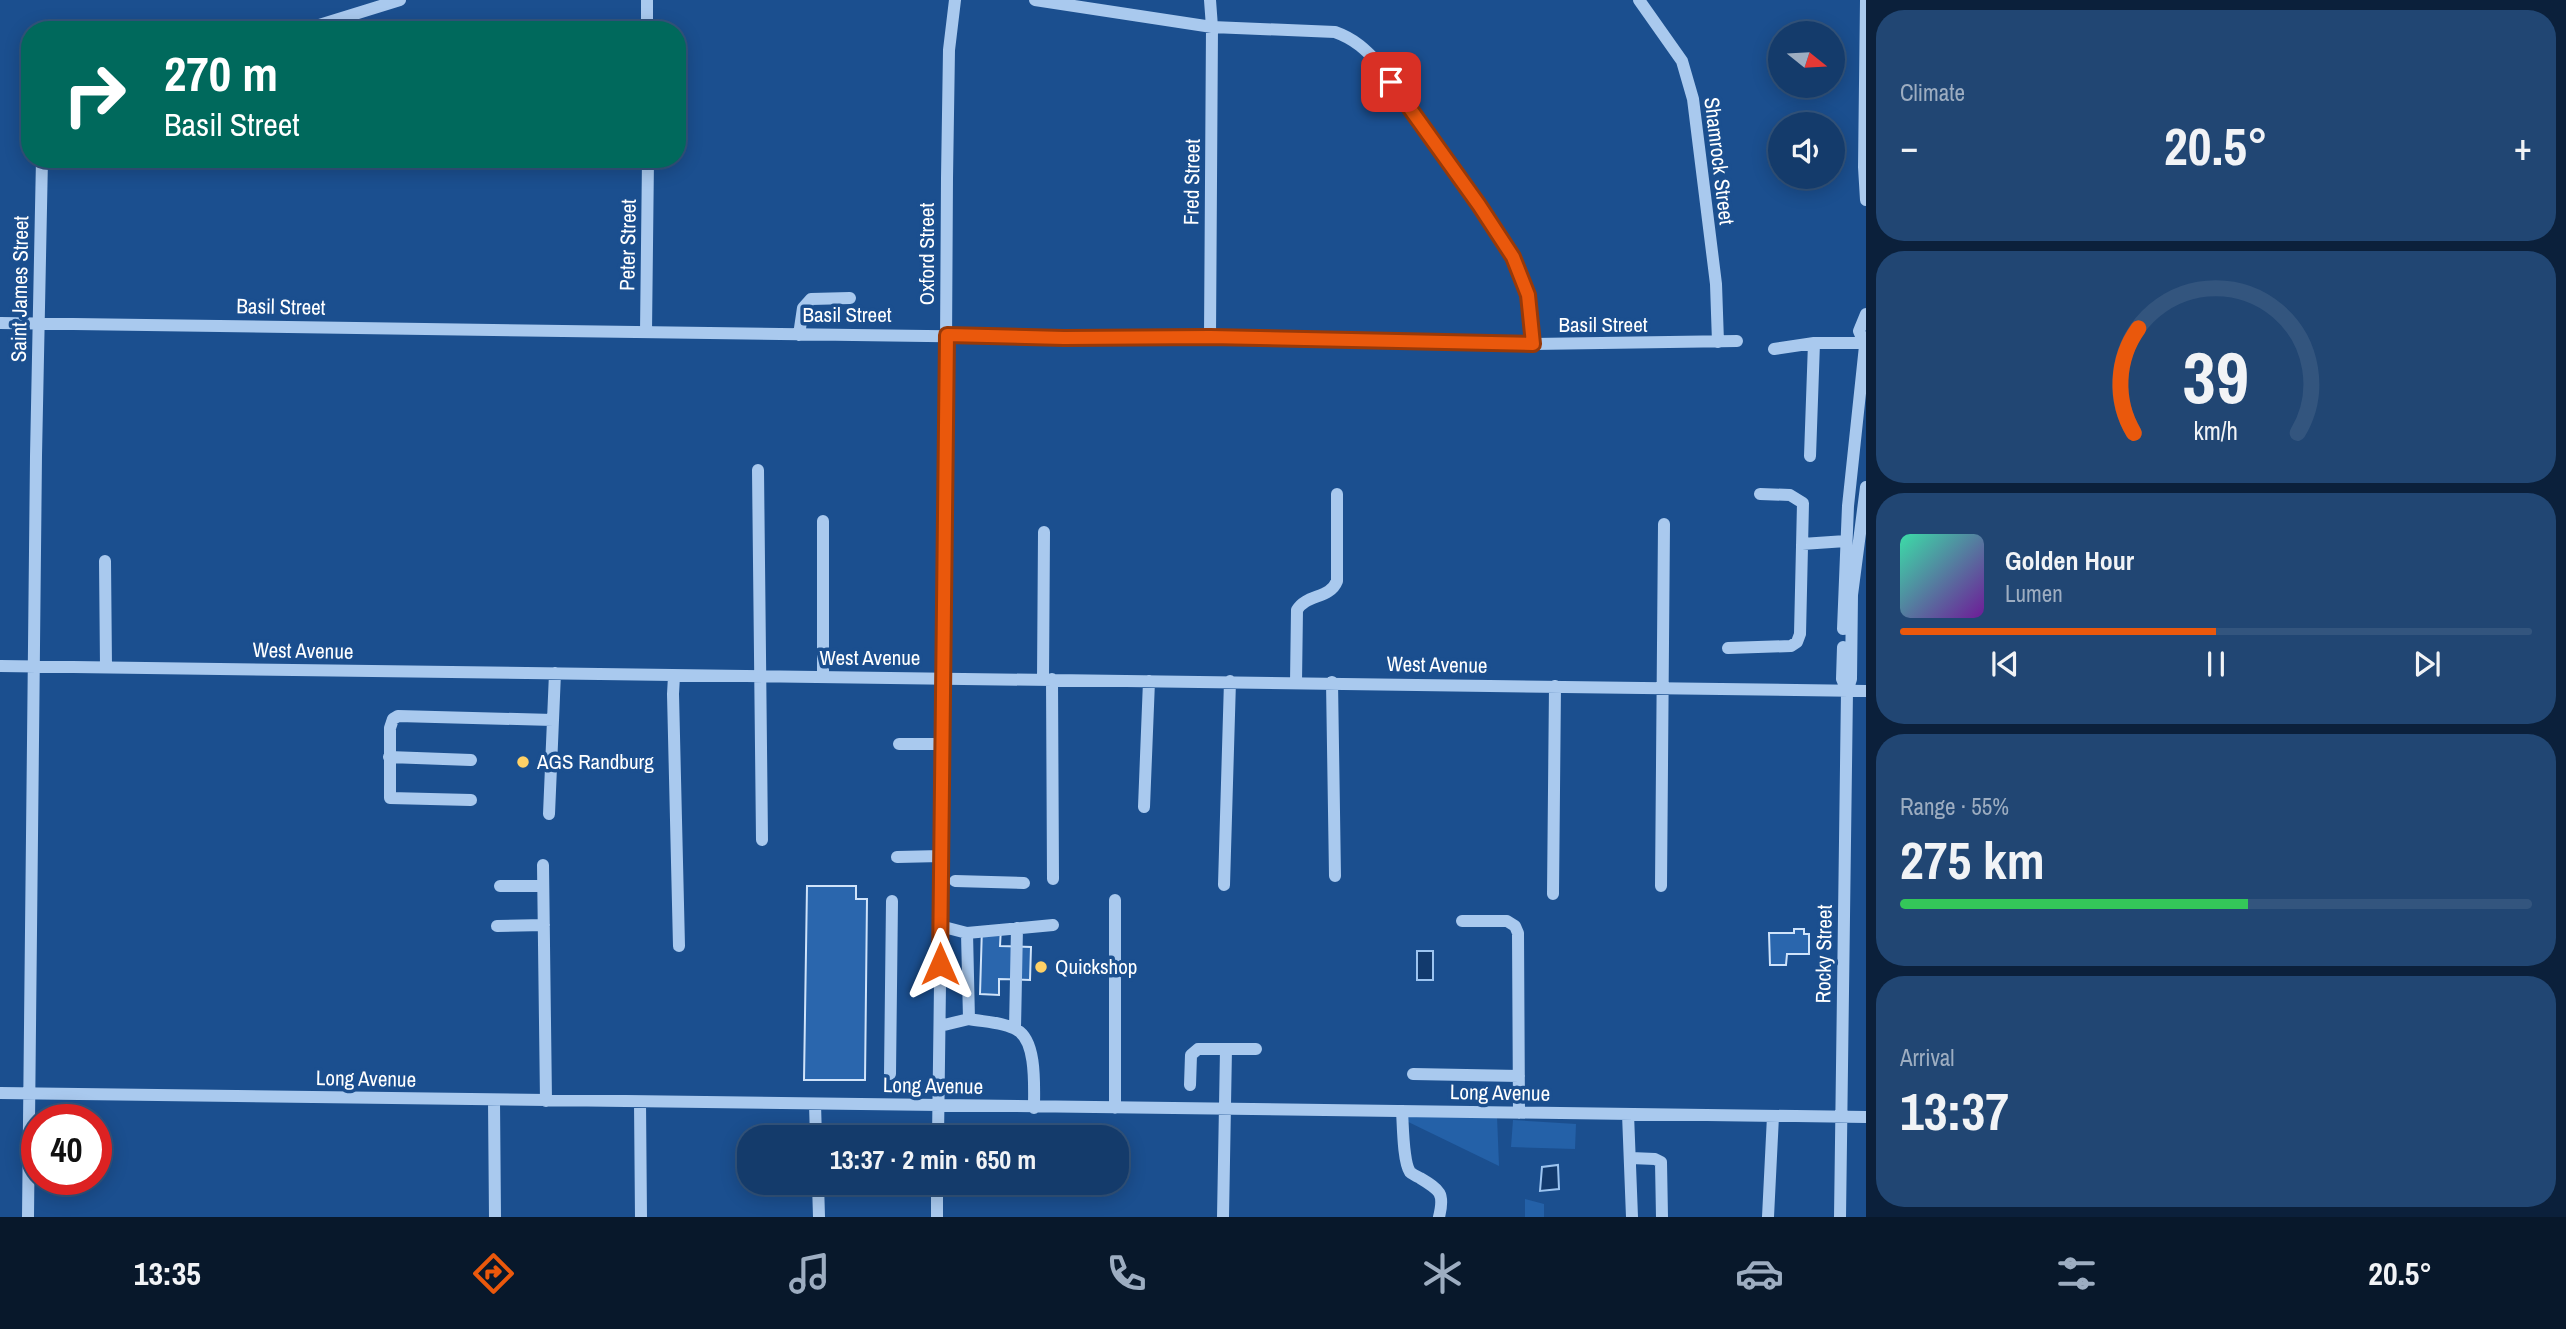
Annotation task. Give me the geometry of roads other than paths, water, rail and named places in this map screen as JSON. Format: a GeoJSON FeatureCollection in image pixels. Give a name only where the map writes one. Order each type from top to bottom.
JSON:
{"type":"FeatureCollection","features":[{"type":"Feature","properties":{"kind":"street"},"geometry":{"type":"LineString","coordinates":[[332,21],[400,0]]}},
{"type":"Feature","properties":{"kind":"street"},"geometry":{"type":"LineString","coordinates":[[647,0],[647,21]]}},
{"type":"Feature","properties":{"kind":"street","name":"Oxford Street"},"geometry":{"type":"LineString","coordinates":[[938,1125],[949,50],[955,0]]}},
{"type":"Feature","properties":{"kind":"street"},"geometry":{"type":"LineString","coordinates":[[1035,0],[1212,27],[1335,32],[1361,45],[1380,65],[1482,208],[1513,257],[1528,295],[1533,344]]}},
{"type":"Feature","properties":{"kind":"street"},"geometry":{"type":"LineString","coordinates":[[1210,0],[1212,27]]}},
{"type":"Feature","properties":{"kind":"street","name":"Shamrock Street"},"geometry":{"type":"LineString","coordinates":[[1639,0],[1682,61],[1693,99],[1716,284],[1718,342]]}},
{"type":"Feature","properties":{"kind":"street"},"geometry":{"type":"LineString","coordinates":[[1866,0],[1866,200]]}},
{"type":"Feature","properties":{"kind":"street","name":"Fred Street"},"geometry":{"type":"LineString","coordinates":[[1210,337],[1212,27]]}},
{"type":"Feature","properties":{"kind":"street","name":"Saint James Street"},"geometry":{"type":"LineString","coordinates":[[27,1217],[42,168]]}},
{"type":"Feature","properties":{"kind":"street","name":"Peter Street"},"geometry":{"type":"LineString","coordinates":[[646,332],[648,168]]}},
{"type":"Feature","properties":{"kind":"street"},"geometry":{"type":"LineString","coordinates":[[799,335],[803,308],[811,299],[850,298]]}},
{"type":"Feature","properties":{"kind":"street","name":"Rocky Street"},"geometry":{"type":"LineString","coordinates":[[1847,691],[1842,679],[1846,541],[1853,447],[1865,346],[1859,331],[1866,314]]}},
{"type":"Feature","properties":{"kind":"street","name":"Basil Street"},"geometry":{"type":"LineString","coordinates":[[0,323],[799,335],[1210,337],[1533,344],[1737,341]]}},
{"type":"Feature","properties":{"kind":"street"},"geometry":{"type":"LineString","coordinates":[[1774,349],[1814,343],[1865,346]]}},
{"type":"Feature","properties":{"kind":"street"},"geometry":{"type":"LineString","coordinates":[[1810,456],[1814,343]]}},
{"type":"Feature","properties":{"kind":"street"},"geometry":{"type":"LineString","coordinates":[[758,470],[762,840]]}},
{"type":"Feature","properties":{"kind":"street","name":"Rocky Street"},"geometry":{"type":"LineString","coordinates":[[1840,1217],[1847,691],[1851,679],[1855,570],[1866,487]]}},
{"type":"Feature","properties":{"kind":"street"},"geometry":{"type":"LineString","coordinates":[[1296,682],[1297,610],[1304,601],[1331,590],[1337,581],[1337,494]]}},
{"type":"Feature","properties":{"kind":"street"},"geometry":{"type":"LineString","coordinates":[[1728,648],[1791,646],[1797,642],[1800,634],[1803,503],[1790,495],[1760,494]]}},
{"type":"Feature","properties":{"kind":"street"},"geometry":{"type":"LineString","coordinates":[[822,521],[822,677]]}},
{"type":"Feature","properties":{"kind":"street"},"geometry":{"type":"LineString","coordinates":[[1661,886],[1664,524]]}},
{"type":"Feature","properties":{"kind":"street"},"geometry":{"type":"LineString","coordinates":[[1044,532],[1053,879]]}},
{"type":"Feature","properties":{"kind":"street"},"geometry":{"type":"LineString","coordinates":[[1802,544],[1846,541]]}},
{"type":"Feature","properties":{"kind":"street"},"geometry":{"type":"LineString","coordinates":[[105,561],[106,667]]}},
{"type":"Feature","properties":{"kind":"street","name":"West Avenue"},"geometry":{"type":"LineString","coordinates":[[0,666],[1866,691]]}},
{"type":"Feature","properties":{"kind":"street"},"geometry":{"type":"LineString","coordinates":[[549,814],[555,673]]}},
{"type":"Feature","properties":{"kind":"street"},"geometry":{"type":"LineString","coordinates":[[674,676],[679,946]]}},
{"type":"Feature","properties":{"kind":"street"},"geometry":{"type":"LineString","coordinates":[[1144,807],[1149,681]]}},
{"type":"Feature","properties":{"kind":"street"},"geometry":{"type":"LineString","coordinates":[[1224,885],[1230,681]]}},
{"type":"Feature","properties":{"kind":"street"},"geometry":{"type":"LineString","coordinates":[[1332,682],[1335,876]]}},
{"type":"Feature","properties":{"kind":"street"},"geometry":{"type":"LineString","coordinates":[[1553,894],[1555,686]]}},
{"type":"Feature","properties":{"kind":"street"},"geometry":{"type":"LineString","coordinates":[[471,800],[392,799],[389,796],[391,722],[398,716],[553,720]]}},
{"type":"Feature","properties":{"kind":"street"},"geometry":{"type":"LineString","coordinates":[[899,744],[943,744]]}},
{"type":"Feature","properties":{"kind":"street"},"geometry":{"type":"LineString","coordinates":[[389,757],[471,760]]}},
{"type":"Feature","properties":{"kind":"street"},"geometry":{"type":"LineString","coordinates":[[897,857],[941,856]]}},
{"type":"Feature","properties":{"kind":"street"},"geometry":{"type":"LineString","coordinates":[[543,864],[546,1101]]}},
{"type":"Feature","properties":{"kind":"street"},"geometry":{"type":"LineString","coordinates":[[955,881],[1024,883]]}},
{"type":"Feature","properties":{"kind":"street"},"geometry":{"type":"LineString","coordinates":[[500,886],[543,886]]}},
{"type":"Feature","properties":{"kind":"street"},"geometry":{"type":"LineString","coordinates":[[1115,900],[1115,1108]]}},
{"type":"Feature","properties":{"kind":"street"},"geometry":{"type":"LineString","coordinates":[[890,1074],[892,901]]}},
{"type":"Feature","properties":{"kind":"street"},"geometry":{"type":"LineString","coordinates":[[1462,922],[1507,921],[1515,926],[1518,933],[1519,1113]]}},
{"type":"Feature","properties":{"kind":"street"},"geometry":{"type":"LineString","coordinates":[[497,926],[544,925]]}},
{"type":"Feature","properties":{"kind":"street"},"geometry":{"type":"LineString","coordinates":[[940,926],[967,933],[1053,925]]}},
{"type":"Feature","properties":{"kind":"street"},"geometry":{"type":"LineString","coordinates":[[1015,1028],[1017,928]]}},
{"type":"Feature","properties":{"kind":"street"},"geometry":{"type":"LineString","coordinates":[[967,933],[969,1019]]}},
{"type":"Feature","properties":{"kind":"street"},"geometry":{"type":"LineString","coordinates":[[940,1026],[969,1019],[1015,1028],[1023,1033],[1029,1043],[1034,1108]]}},
{"type":"Feature","properties":{"kind":"street"},"geometry":{"type":"LineString","coordinates":[[1223,1217],[1226,1049]]}},
{"type":"Feature","properties":{"kind":"street"},"geometry":{"type":"LineString","coordinates":[[1191,1085],[1191,1055],[1194,1051],[1256,1049]]}},
{"type":"Feature","properties":{"kind":"street"},"geometry":{"type":"LineString","coordinates":[[1413,1074],[1519,1076]]}},
{"type":"Feature","properties":{"kind":"street","name":"Long Avenue"},"geometry":{"type":"LineString","coordinates":[[0,1093],[1034,1108],[1866,1116]]}},
{"type":"Feature","properties":{"kind":"street"},"geometry":{"type":"LineString","coordinates":[[494,1101],[495,1217]]}},
{"type":"Feature","properties":{"kind":"street"},"geometry":{"type":"LineString","coordinates":[[640,1102],[641,1217]]}},
{"type":"Feature","properties":{"kind":"street"},"geometry":{"type":"LineString","coordinates":[[815,1104],[816,1125]]}},
{"type":"Feature","properties":{"kind":"street"},"geometry":{"type":"LineString","coordinates":[[1402,1111],[1407,1164],[1411,1173],[1434,1186],[1441,1194],[1443,1202],[1439,1217]]}},
{"type":"Feature","properties":{"kind":"street"},"geometry":{"type":"LineString","coordinates":[[1628,1114],[1632,1217]]}},
{"type":"Feature","properties":{"kind":"street"},"geometry":{"type":"LineString","coordinates":[[1768,1217],[1773,1116]]}},
{"type":"Feature","properties":{"kind":"street"},"geometry":{"type":"LineString","coordinates":[[1631,1158],[1655,1159],[1661,1162],[1662,1217]]}},
{"type":"Feature","properties":{"kind":"street"},"geometry":{"type":"LineString","coordinates":[[818,1195],[819,1217]]}},
{"type":"Feature","properties":{"kind":"street"},"geometry":{"type":"LineString","coordinates":[[937,1195],[937,1217]]}},
{"type":"Feature","properties":{"kind":"place","name":"AGS Randburg"},"geometry":{"type":"Point","coordinates":[523,762]}},
{"type":"Feature","properties":{"kind":"place","name":"Quickshop"},"geometry":{"type":"Point","coordinates":[1041,967]}}]}
